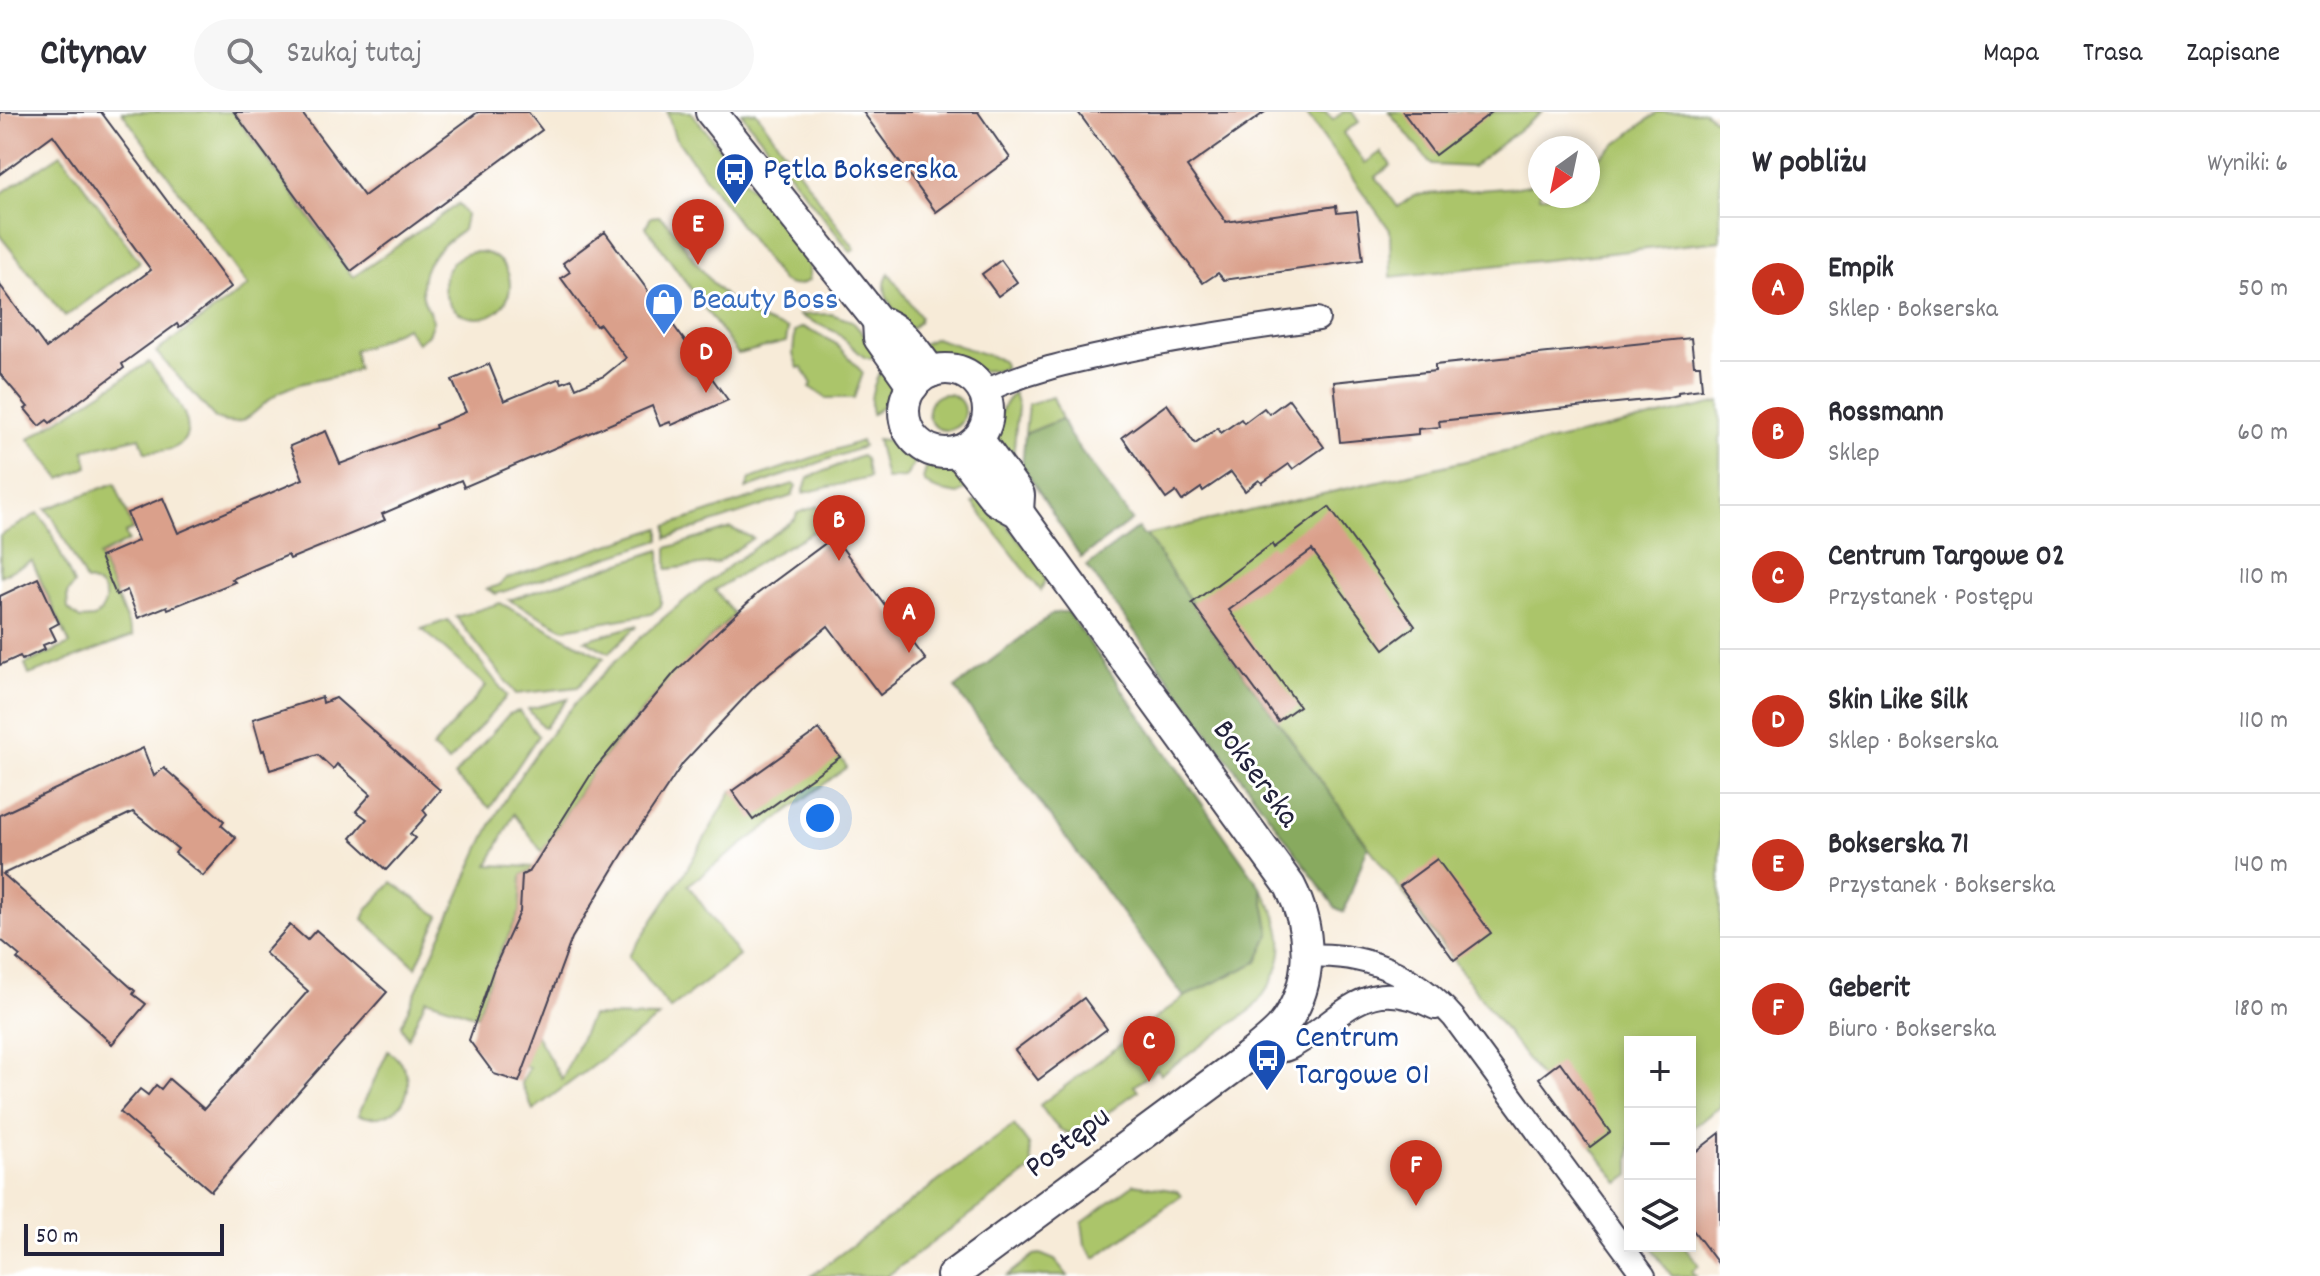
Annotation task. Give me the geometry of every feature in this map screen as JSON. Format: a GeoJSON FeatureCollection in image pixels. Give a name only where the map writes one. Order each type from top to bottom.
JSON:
{"type":"FeatureCollection","features":[{"type":"Feature","properties":{"kind":"street"},"geometry":{"type":"LineString","coordinates":[[711,112],[878,321],[879,338],[922,379]]}},
{"type":"Feature","properties":{"kind":"street"},"geometry":{"type":"LineString","coordinates":[[983,392],[1031,372],[1073,362],[1177,340],[1318,319]]}},
{"type":"Feature","properties":{"kind":"street"},"geometry":{"type":"LineString","coordinates":[[942,369],[965,373],[975,380],[983,392],[988,415],[985,428],[968,445],[943,453],[928,449],[910,432],[905,408],[922,379],[942,369]]}},
{"type":"Feature","properties":{"kind":"street","name":"Bokserska"},"geometry":{"type":"LineString","coordinates":[[968,445],[996,500],[1018,512],[1290,886],[1300,905],[1306,929],[1306,956]]}},
{"type":"Feature","properties":{"kind":"street"},"geometry":{"type":"LineString","coordinates":[[1306,956],[1357,958],[1386,967],[1411,979],[1436,997],[1644,1276]]}},
{"type":"Feature","properties":{"kind":"street","name":"Postępu"},"geometry":{"type":"LineString","coordinates":[[952,1276],[1253,1053],[1280,1029],[1294,1008],[1304,984],[1306,956]]}},
{"type":"Feature","properties":{"kind":"street"},"geometry":{"type":"LineString","coordinates":[[1253,1053],[1287,1049],[1348,1005],[1370,998],[1412,997],[1454,1018]]}},
{"type":"Feature","properties":{"kind":"green space"},"geometry":{"type":"Polygon","coordinates":[[[122,112],[233,112],[353,277],[458,204],[466,215],[463,230],[438,250],[423,275],[423,297],[433,321],[428,335],[417,343],[406,327],[354,350],[358,369],[290,387],[244,420],[227,422],[216,419],[156,352],[248,286],[122,112]]]}},
{"type":"Feature","properties":{"kind":"green space"},"geometry":{"type":"Polygon","coordinates":[[[667,112],[691,112],[810,262],[809,280],[796,285],[782,281],[675,137],[667,112]]]}},
{"type":"Feature","properties":{"kind":"green space"},"geometry":{"type":"Polygon","coordinates":[[[756,112],[855,249],[851,252],[741,113],[756,112]]]}},
{"type":"Feature","properties":{"kind":"green space"},"geometry":{"type":"Polygon","coordinates":[[[1305,112],[1326,112],[1333,120],[1343,112],[1352,112],[1359,122],[1343,133],[1365,163],[1381,152],[1391,165],[1376,177],[1398,207],[1414,195],[1528,185],[1528,208],[1600,208],[1600,157],[1658,112],[1704,112],[1720,123],[1720,241],[1391,277],[1390,230],[1305,112]]]}},
{"type":"Feature","properties":{"kind":"green space"},"geometry":{"type":"Polygon","coordinates":[[[1389,112],[1542,112],[1472,167],[1432,165],[1389,112]]]}},
{"type":"Feature","properties":{"kind":"green space"},"geometry":{"type":"Polygon","coordinates":[[[61,154],[140,262],[65,317],[0,236],[0,194],[61,154]]]}},
{"type":"Feature","properties":{"kind":"green space"},"geometry":{"type":"Polygon","coordinates":[[[659,216],[671,227],[708,278],[730,300],[755,317],[788,329],[786,342],[738,354],[646,227],[651,217],[659,216]]]}},
{"type":"Feature","properties":{"kind":"green space"},"geometry":{"type":"Polygon","coordinates":[[[470,252],[484,252],[496,257],[505,266],[510,285],[508,298],[501,309],[484,318],[470,318],[458,313],[449,304],[444,292],[444,278],[449,266],[458,257],[470,252]]]}},
{"type":"Feature","properties":{"kind":"green space"},"geometry":{"type":"Polygon","coordinates":[[[889,273],[920,317],[919,322],[909,330],[886,296],[889,273]]]}},
{"type":"Feature","properties":{"kind":"green space"},"geometry":{"type":"Polygon","coordinates":[[[831,314],[852,321],[879,352],[865,358],[836,332],[798,315],[831,314]]]}},
{"type":"Feature","properties":{"kind":"green space"},"geometry":{"type":"Polygon","coordinates":[[[803,327],[835,343],[863,373],[854,398],[826,398],[810,387],[812,384],[802,367],[798,368],[793,354],[795,331],[803,327]]]}},
{"type":"Feature","properties":{"kind":"green space"},"geometry":{"type":"Polygon","coordinates":[[[935,338],[1002,360],[1005,368],[971,370],[938,359],[919,346],[935,338]]]}},
{"type":"Feature","properties":{"kind":"green space"},"geometry":{"type":"Polygon","coordinates":[[[149,362],[180,405],[188,429],[185,439],[176,447],[161,451],[145,452],[140,437],[84,450],[88,467],[61,479],[29,439],[149,362]]]}},
{"type":"Feature","properties":{"kind":"green space"},"geometry":{"type":"Polygon","coordinates":[[[887,365],[890,393],[884,405],[872,414],[874,387],[887,365]]]}},
{"type":"Feature","properties":{"kind":"green space"},"geometry":{"type":"Polygon","coordinates":[[[1014,393],[1018,407],[1013,457],[1004,462],[998,435],[999,417],[1014,393]]]}},
{"type":"Feature","properties":{"kind":"green space"},"geometry":{"type":"Polygon","coordinates":[[[946,394],[959,399],[964,412],[959,425],[946,430],[933,425],[928,412],[933,399],[946,394]]]}},
{"type":"Feature","properties":{"kind":"green space"},"geometry":{"type":"Polygon","coordinates":[[[1053,397],[1062,419],[1025,434],[1028,404],[1053,397]]]}},
{"type":"Feature","properties":{"kind":"green space"},"geometry":{"type":"Polygon","coordinates":[[[1720,402],[1720,1107],[1696,1125],[1696,1036],[1624,1036],[1624,1179],[1619,1183],[1368,846],[1146,535],[1720,402]]]}},
{"type":"Feature","properties":{"kind":"green space"},"geometry":{"type":"Polygon","coordinates":[[[1062,419],[1068,433],[1132,520],[1081,558],[1022,465],[1025,434],[1062,419]]]}},
{"type":"Feature","properties":{"kind":"green space"},"geometry":{"type":"Polygon","coordinates":[[[877,439],[893,441],[914,454],[915,462],[905,478],[886,479],[877,439]]]}},
{"type":"Feature","properties":{"kind":"green space"},"geometry":{"type":"Polygon","coordinates":[[[861,441],[863,447],[746,489],[750,479],[861,441]]]}},
{"type":"Feature","properties":{"kind":"green space"},"geometry":{"type":"Polygon","coordinates":[[[861,456],[865,459],[869,478],[803,493],[808,478],[861,456]]]}},
{"type":"Feature","properties":{"kind":"green space"},"geometry":{"type":"Polygon","coordinates":[[[931,462],[953,466],[974,483],[958,494],[934,488],[923,479],[931,462]]]}},
{"type":"Feature","properties":{"kind":"green space"},"geometry":{"type":"Polygon","coordinates":[[[115,483],[133,530],[125,533],[128,541],[99,556],[133,636],[29,675],[25,664],[70,644],[32,561],[0,576],[0,536],[38,513],[49,528],[74,584],[67,594],[68,609],[80,619],[94,618],[105,601],[103,591],[86,581],[46,509],[115,483]]]}},
{"type":"Feature","properties":{"kind":"green space"},"geometry":{"type":"Polygon","coordinates":[[[793,484],[796,486],[792,496],[667,538],[667,526],[793,484]]]}},
{"type":"Feature","properties":{"kind":"green space"},"geometry":{"type":"Polygon","coordinates":[[[983,496],[1044,570],[1046,577],[1041,591],[973,503],[983,496]]]}},
{"type":"Feature","properties":{"kind":"green space"},"geometry":{"type":"Polygon","coordinates":[[[818,506],[831,522],[715,590],[734,615],[628,727],[589,778],[542,852],[514,814],[488,865],[536,867],[522,875],[520,912],[499,955],[477,1016],[426,999],[408,1038],[401,1026],[485,837],[531,759],[563,718],[632,645],[710,581],[795,519],[797,513],[818,506]]]}},
{"type":"Feature","properties":{"kind":"green space"},"geometry":{"type":"Polygon","coordinates":[[[660,528],[660,540],[496,594],[487,589],[500,585],[505,579],[660,528]]]}},
{"type":"Feature","properties":{"kind":"green space"},"geometry":{"type":"Polygon","coordinates":[[[730,528],[753,538],[717,563],[667,569],[667,548],[730,528]]]}},
{"type":"Feature","properties":{"kind":"green space"},"geometry":{"type":"Polygon","coordinates":[[[1138,528],[1368,846],[1344,912],[1336,908],[1087,566],[1138,528]]]}},
{"type":"Feature","properties":{"kind":"green space"},"geometry":{"type":"Polygon","coordinates":[[[660,550],[661,606],[651,614],[564,629],[509,600],[660,550]]]}},
{"type":"Feature","properties":{"kind":"green space"},"geometry":{"type":"Polygon","coordinates":[[[500,603],[604,658],[578,687],[516,694],[456,617],[500,603]]]}},
{"type":"Feature","properties":{"kind":"green space"},"geometry":{"type":"Polygon","coordinates":[[[1059,612],[1068,612],[1261,888],[1270,934],[1257,962],[1184,997],[955,688],[1059,612]]]}},
{"type":"Feature","properties":{"kind":"green space"},"geometry":{"type":"Polygon","coordinates":[[[448,620],[507,696],[449,762],[432,748],[486,686],[422,629],[448,620]]]}},
{"type":"Feature","properties":{"kind":"green space"},"geometry":{"type":"Polygon","coordinates":[[[638,625],[609,653],[585,640],[638,625]]]}},
{"type":"Feature","properties":{"kind":"green space"},"geometry":{"type":"Polygon","coordinates":[[[568,699],[545,727],[528,709],[568,699]]]}},
{"type":"Feature","properties":{"kind":"green space"},"geometry":{"type":"Polygon","coordinates":[[[519,711],[538,736],[490,808],[454,776],[509,714],[519,711]]]}},
{"type":"Feature","properties":{"kind":"green space"},"geometry":{"type":"Polygon","coordinates":[[[840,757],[847,767],[688,885],[739,956],[670,1009],[629,956],[684,874],[732,791],[840,757]]]}},
{"type":"Feature","properties":{"kind":"green space"},"geometry":{"type":"Polygon","coordinates":[[[392,882],[439,916],[416,967],[363,919],[367,910],[392,882]]]}},
{"type":"Feature","properties":{"kind":"green space"},"geometry":{"type":"Polygon","coordinates":[[[1261,888],[1277,921],[1281,951],[1272,980],[1251,1010],[1161,1074],[1157,1069],[1134,1086],[1138,1091],[1090,1126],[1073,1133],[1060,1130],[1040,1105],[1184,997],[1257,962],[1270,934],[1261,888]]]}},
{"type":"Feature","properties":{"kind":"green space"},"geometry":{"type":"Polygon","coordinates":[[[591,1016],[659,1017],[533,1110],[521,1083],[529,1068],[524,1066],[535,1034],[562,1079],[591,1016]]]}},
{"type":"Feature","properties":{"kind":"green space"},"geometry":{"type":"Polygon","coordinates":[[[388,1051],[400,1062],[406,1074],[408,1086],[405,1098],[388,1114],[374,1117],[358,1115],[388,1051]]]}},
{"type":"Feature","properties":{"kind":"green space"},"geometry":{"type":"Polygon","coordinates":[[[1014,1125],[1029,1145],[1032,1169],[887,1276],[811,1276],[1014,1125]]]}},
{"type":"Feature","properties":{"kind":"green space"},"geometry":{"type":"Polygon","coordinates":[[[1134,1184],[1177,1191],[1181,1196],[1095,1258],[1085,1245],[1082,1222],[1134,1184]]]}},
{"type":"Feature","properties":{"kind":"green space"},"geometry":{"type":"Polygon","coordinates":[[[1689,1252],[1699,1265],[1692,1271],[1696,1276],[1672,1276],[1655,1253],[1689,1252]]]}},
{"type":"Feature","properties":{"kind":"green space"},"geometry":{"type":"Polygon","coordinates":[[[1034,1255],[1055,1260],[1068,1276],[1007,1276],[1034,1255]]]}},
{"type":"Feature","properties":{"kind":"building"},"geometry":{"type":"Polygon","coordinates":[[[0,112],[101,112],[231,287],[188,321],[179,327],[177,324],[122,364],[124,368],[50,423],[47,420],[39,426],[25,409],[28,407],[0,374],[0,285],[46,348],[151,270],[53,135],[0,174],[0,112]]]}},
{"type":"Feature","properties":{"kind":"building"},"geometry":{"type":"Polygon","coordinates":[[[234,112],[301,112],[364,196],[478,112],[528,112],[542,130],[351,271],[234,112]]]}},
{"type":"Feature","properties":{"kind":"building"},"geometry":{"type":"Polygon","coordinates":[[[863,112],[978,112],[1010,158],[936,212],[863,112]]]}},
{"type":"Feature","properties":{"kind":"building"},"geometry":{"type":"Polygon","coordinates":[[[1078,112],[1265,112],[1187,167],[1226,222],[1336,206],[1337,213],[1357,211],[1363,260],[1224,280],[1218,273],[1203,283],[1078,112]]]}},
{"type":"Feature","properties":{"kind":"building"},"geometry":{"type":"Polygon","coordinates":[[[1403,112],[1492,112],[1435,155],[1403,112]]]}},
{"type":"Feature","properties":{"kind":"building"},"geometry":{"type":"Polygon","coordinates":[[[605,232],[728,400],[672,425],[670,422],[660,426],[652,406],[464,487],[461,480],[382,514],[385,520],[290,559],[288,555],[232,579],[235,582],[168,609],[167,606],[138,618],[127,590],[116,595],[100,557],[138,541],[127,513],[163,498],[178,533],[303,479],[290,446],[326,431],[340,464],[436,428],[435,425],[466,412],[452,380],[489,364],[504,401],[560,378],[562,383],[572,379],[576,388],[604,376],[626,358],[600,324],[596,326],[561,278],[570,272],[563,263],[605,232]]]}},
{"type":"Feature","properties":{"kind":"building"},"geometry":{"type":"Polygon","coordinates":[[[1001,260],[1017,282],[998,296],[982,274],[1001,260]]]}},
{"type":"Feature","properties":{"kind":"building"},"geometry":{"type":"Polygon","coordinates":[[[1691,338],[1694,365],[1700,365],[1702,389],[1678,392],[1678,395],[1666,398],[1439,421],[1440,427],[1418,429],[1418,434],[1340,442],[1334,382],[1435,371],[1435,365],[1691,338]]]}},
{"type":"Feature","properties":{"kind":"building"},"geometry":{"type":"Polygon","coordinates":[[[1289,399],[1324,447],[1293,469],[1289,464],[1245,491],[1231,472],[1182,501],[1176,492],[1166,499],[1122,437],[1167,404],[1195,444],[1218,428],[1221,433],[1241,419],[1244,423],[1264,408],[1269,414],[1289,399]]]}},
{"type":"Feature","properties":{"kind":"building"},"geometry":{"type":"Polygon","coordinates":[[[1329,507],[1415,626],[1384,649],[1312,550],[1229,610],[1299,706],[1278,721],[1192,603],[1272,544],[1274,548],[1329,507]]]}},
{"type":"Feature","properties":{"kind":"building"},"geometry":{"type":"Polygon","coordinates":[[[834,537],[926,660],[880,695],[828,626],[756,685],[683,763],[572,938],[519,1082],[494,1074],[469,1040],[494,968],[520,912],[522,875],[530,871],[593,771],[675,672],[757,594],[834,537]]]}},
{"type":"Feature","properties":{"kind":"building"},"geometry":{"type":"Polygon","coordinates":[[[38,578],[59,623],[50,628],[56,640],[22,660],[20,656],[0,665],[0,596],[38,578]]]}},
{"type":"Feature","properties":{"kind":"building"},"geometry":{"type":"Polygon","coordinates":[[[322,697],[323,703],[336,698],[440,790],[423,810],[427,815],[410,834],[415,838],[386,870],[351,838],[367,819],[356,811],[371,794],[337,764],[333,769],[318,755],[270,770],[262,751],[253,719],[322,697]]]}},
{"type":"Feature","properties":{"kind":"building"},"geometry":{"type":"Polygon","coordinates":[[[819,729],[840,757],[753,820],[732,791],[819,729]]]}},
{"type":"Feature","properties":{"kind":"building"},"geometry":{"type":"Polygon","coordinates":[[[143,748],[154,776],[164,768],[224,821],[221,825],[236,838],[203,876],[175,853],[178,849],[133,812],[3,874],[146,1004],[112,1044],[90,1021],[17,959],[20,956],[0,939],[0,815],[143,748]]]}},
{"type":"Feature","properties":{"kind":"building"},"geometry":{"type":"Polygon","coordinates":[[[1437,859],[1491,933],[1454,960],[1400,886],[1437,859]]]}},
{"type":"Feature","properties":{"kind":"building"},"geometry":{"type":"Polygon","coordinates":[[[290,925],[307,940],[316,930],[387,992],[211,1191],[120,1112],[140,1089],[148,1095],[156,1085],[161,1089],[169,1079],[204,1109],[308,991],[265,953],[290,925]]]}},
{"type":"Feature","properties":{"kind":"building"},"geometry":{"type":"Polygon","coordinates":[[[1084,998],[1107,1029],[1038,1080],[1015,1050],[1084,998]]]}},
{"type":"Feature","properties":{"kind":"building"},"geometry":{"type":"Polygon","coordinates":[[[1560,1062],[1610,1132],[1590,1147],[1539,1078],[1560,1062]]]}},
{"type":"Feature","properties":{"kind":"building"},"geometry":{"type":"Polygon","coordinates":[[[1720,1133],[1720,1266],[1696,1234],[1696,1151],[1720,1133]]]}},
{"type":"Feature","properties":{"kind":"place","name":"Pętla Bokserska"},"geometry":{"type":"Point","coordinates":[735,206]}},
{"type":"Feature","properties":{"kind":"place","name":"Bokserska 71"},"geometry":{"type":"Point","coordinates":[698,265]}},
{"type":"Feature","properties":{"kind":"place","name":"Beauty Boss"},"geometry":{"type":"Point","coordinates":[664,336]}},
{"type":"Feature","properties":{"kind":"place","name":"Skin Like Silk"},"geometry":{"type":"Point","coordinates":[706,393]}},
{"type":"Feature","properties":{"kind":"place","name":"Rossmann"},"geometry":{"type":"Point","coordinates":[839,561]}},
{"type":"Feature","properties":{"kind":"place","name":"Empik"},"geometry":{"type":"Point","coordinates":[909,653]}},
{"type":"Feature","properties":{"kind":"place","name":"Centrum Targowe 02"},"geometry":{"type":"Point","coordinates":[1149,1082]}},
{"type":"Feature","properties":{"kind":"place","name":"Centrum Targowe 01"},"geometry":{"type":"Point","coordinates":[1267,1092]}},
{"type":"Feature","properties":{"kind":"place","name":"Geberit"},"geometry":{"type":"Point","coordinates":[1416,1206]}}]}
